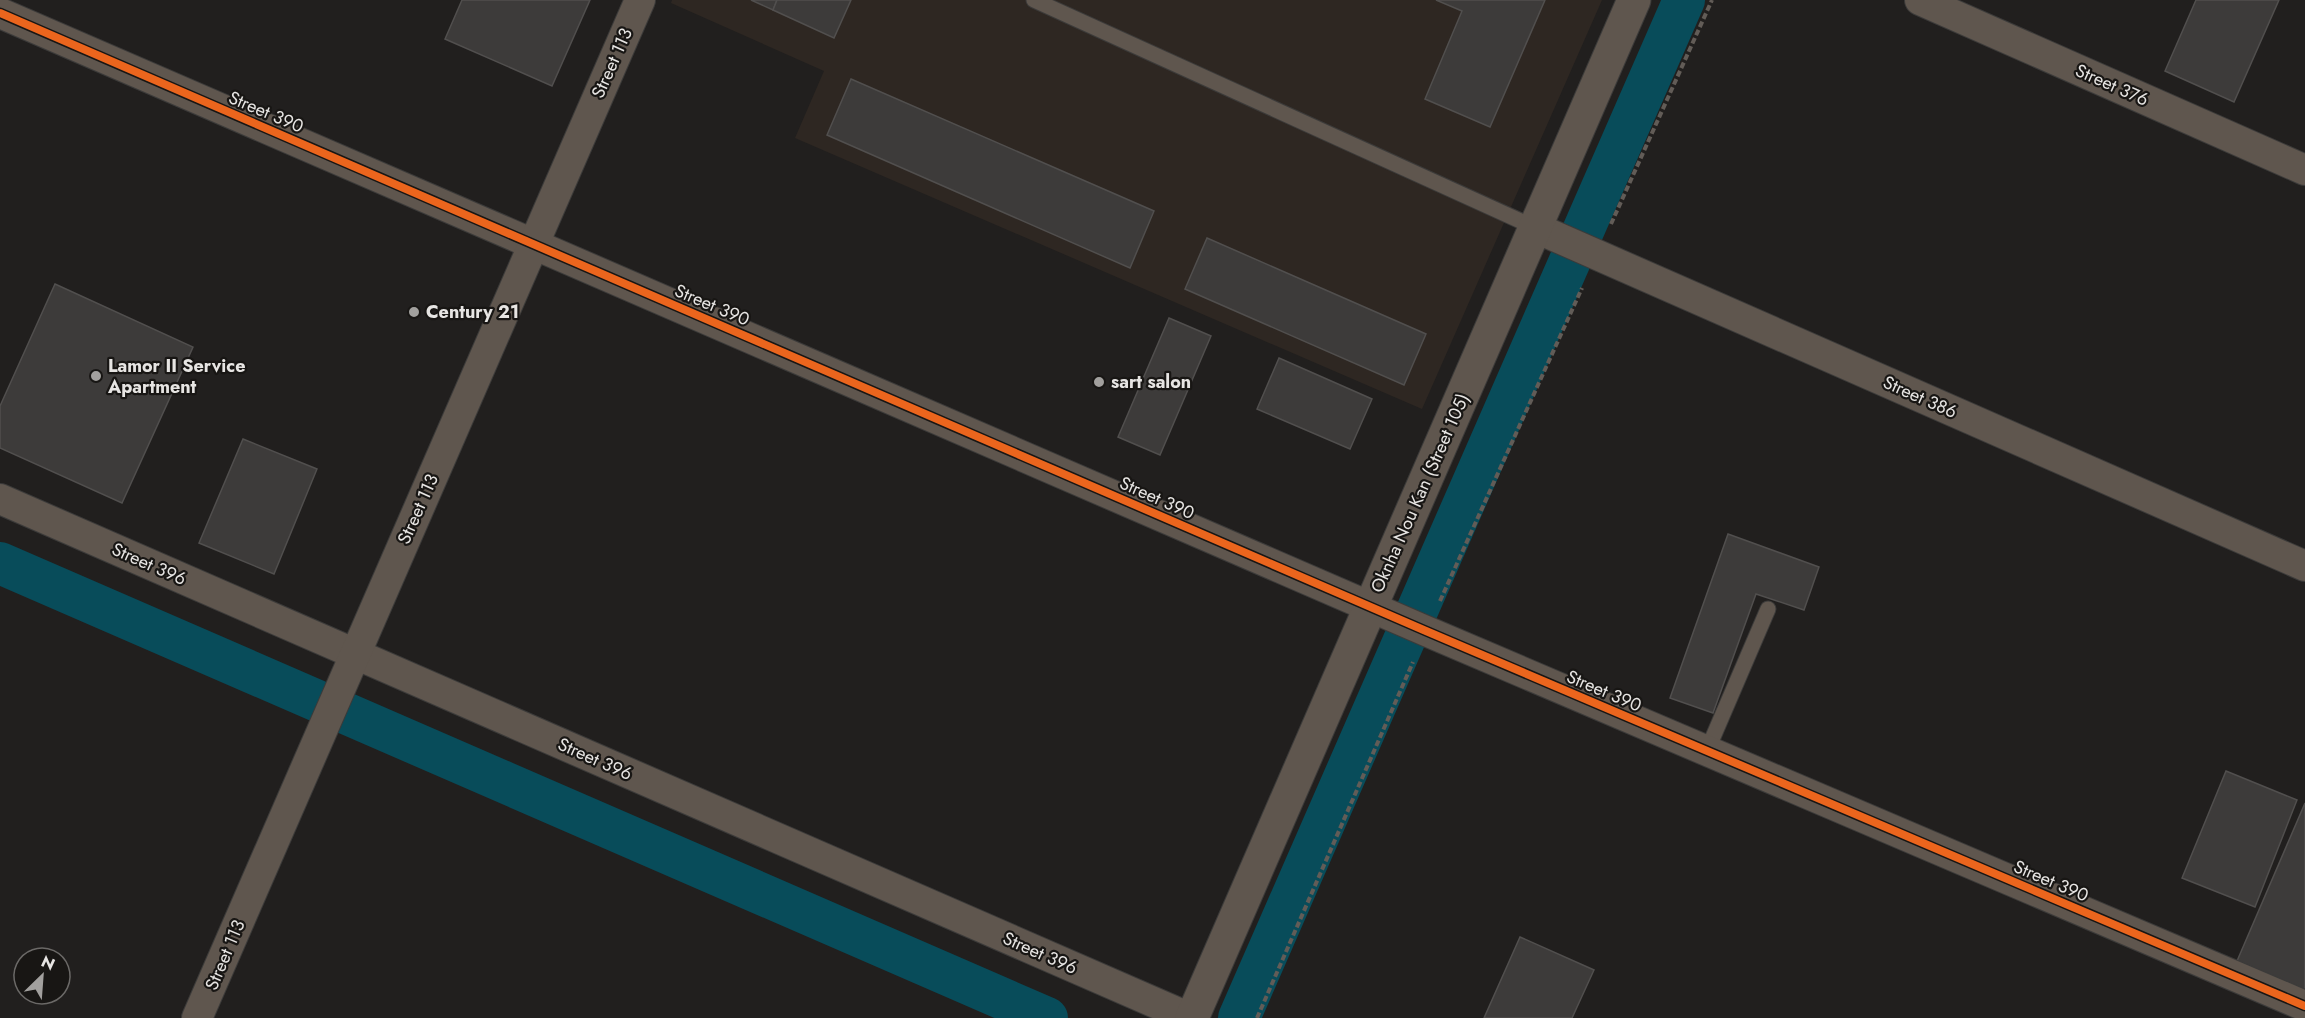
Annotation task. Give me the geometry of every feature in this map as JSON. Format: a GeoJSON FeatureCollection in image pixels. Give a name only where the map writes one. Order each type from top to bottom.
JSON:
{"type":"FeatureCollection","features":[{"type":"Feature","properties":{"kind":"street","name":"Street 113"},"geometry":{"type":"LineString","coordinates":[[197,1018],[640,0]]}},
{"type":"Feature","properties":{"kind":"street","name":"Oknha Nou Kan (Street 105)"},"geometry":{"type":"LineString","coordinates":[[1191,1018],[1380,611],[1547,233],[1634,0]]}},
{"type":"Feature","properties":{"kind":"street","name":"Street 376"},"geometry":{"type":"LineString","coordinates":[[1920,0],[2305,170]]}},
{"type":"Feature","properties":{"kind":"street","name":"Street 390"},"geometry":{"type":"LineString","coordinates":[[0,13],[1426,631],[2305,1006]]}},
{"type":"Feature","properties":{"kind":"street","name":"Street 386"},"geometry":{"type":"LineString","coordinates":[[1547,233],[2305,566]]}},
{"type":"Feature","properties":{"kind":"street","name":"Street 396"},"geometry":{"type":"LineString","coordinates":[[0,499],[1191,1018]]}},
{"type":"Feature","properties":{"kind":"lane"},"geometry":{"type":"LineString","coordinates":[[1034,0],[1547,233]]}},
{"type":"Feature","properties":{"kind":"lane"},"geometry":{"type":"LineString","coordinates":[[1707,751],[1768,609]]}},
{"type":"Feature","properties":{"kind":"path"},"geometry":{"type":"LineString","coordinates":[[1257,1018],[1426,631],[1712,0]]}},
{"type":"Feature","properties":{"kind":"shaded area"},"geometry":{"type":"Polygon","coordinates":[[[672,0],[1602,0],[1422,409],[795,138],[824,71],[671,3],[672,0]]]}},
{"type":"Feature","properties":{"kind":"building"},"geometry":{"type":"Polygon","coordinates":[[[462,0],[590,0],[552,86],[445,39],[462,0]]]}},
{"type":"Feature","properties":{"kind":"building"},"geometry":{"type":"Polygon","coordinates":[[[751,0],[777,0],[773,10],[751,0]]]}},
{"type":"Feature","properties":{"kind":"building"},"geometry":{"type":"Polygon","coordinates":[[[777,0],[851,0],[834,38],[773,10],[777,0]]]}},
{"type":"Feature","properties":{"kind":"building"},"geometry":{"type":"Polygon","coordinates":[[[1436,0],[1545,0],[1490,127],[1425,99],[1462,11],[1436,0]]]}},
{"type":"Feature","properties":{"kind":"building"},"geometry":{"type":"Polygon","coordinates":[[[2196,0],[2279,0],[2234,102],[2165,71],[2196,0]]]}},
{"type":"Feature","properties":{"kind":"building"},"geometry":{"type":"Polygon","coordinates":[[[851,79],[1154,211],[1130,268],[827,135],[851,79]]]}},
{"type":"Feature","properties":{"kind":"building"},"geometry":{"type":"Polygon","coordinates":[[[1207,238],[1426,334],[1404,385],[1185,289],[1207,238]]]}},
{"type":"Feature","properties":{"kind":"building","name":"Lamor II Service Apartment"},"geometry":{"type":"Polygon","coordinates":[[[55,284],[193,347],[122,503],[0,448],[0,406],[55,284]]]}},
{"type":"Feature","properties":{"kind":"building"},"geometry":{"type":"Polygon","coordinates":[[[1169,318],[1211,336],[1160,455],[1118,437],[1169,318]]]}},
{"type":"Feature","properties":{"kind":"building"},"geometry":{"type":"Polygon","coordinates":[[[1279,358],[1372,399],[1350,449],[1257,409],[1279,358]]]}},
{"type":"Feature","properties":{"kind":"building"},"geometry":{"type":"Polygon","coordinates":[[[243,439],[317,469],[274,574],[199,543],[243,439]]]}},
{"type":"Feature","properties":{"kind":"building"},"geometry":{"type":"Polygon","coordinates":[[[1728,534],[1819,567],[1804,610],[1756,594],[1713,713],[1670,698],[1728,534]]]}},
{"type":"Feature","properties":{"kind":"building"},"geometry":{"type":"Polygon","coordinates":[[[2226,771],[2297,800],[2255,907],[2182,878],[2226,771]]]}},
{"type":"Feature","properties":{"kind":"building"},"geometry":{"type":"Polygon","coordinates":[[[2305,803],[2305,990],[2237,961],[2305,803]]]}},
{"type":"Feature","properties":{"kind":"building"},"geometry":{"type":"Polygon","coordinates":[[[1520,937],[1594,970],[1572,1018],[1484,1018],[1520,937]]]}},
{"type":"Feature","properties":{"kind":"waterway"},"geometry":{"type":"LineString","coordinates":[[1239,1018],[1684,0]]}},
{"type":"Feature","properties":{"kind":"waterway"},"geometry":{"type":"LineString","coordinates":[[0,563],[1047,1018]]}},
{"type":"Feature","properties":{"kind":"cycle path"},"geometry":{"type":"LineString","coordinates":[[0,13],[1426,631],[2305,1006]]}},
{"type":"Feature","properties":{"kind":"place","name":"Century 21"},"geometry":{"type":"Point","coordinates":[414,312]}},
{"type":"Feature","properties":{"kind":"place","name":"Lamor II Service Apartment"},"geometry":{"type":"Point","coordinates":[96,376]}},
{"type":"Feature","properties":{"kind":"place","name":"sart salon"},"geometry":{"type":"Point","coordinates":[1099,382]}}]}
